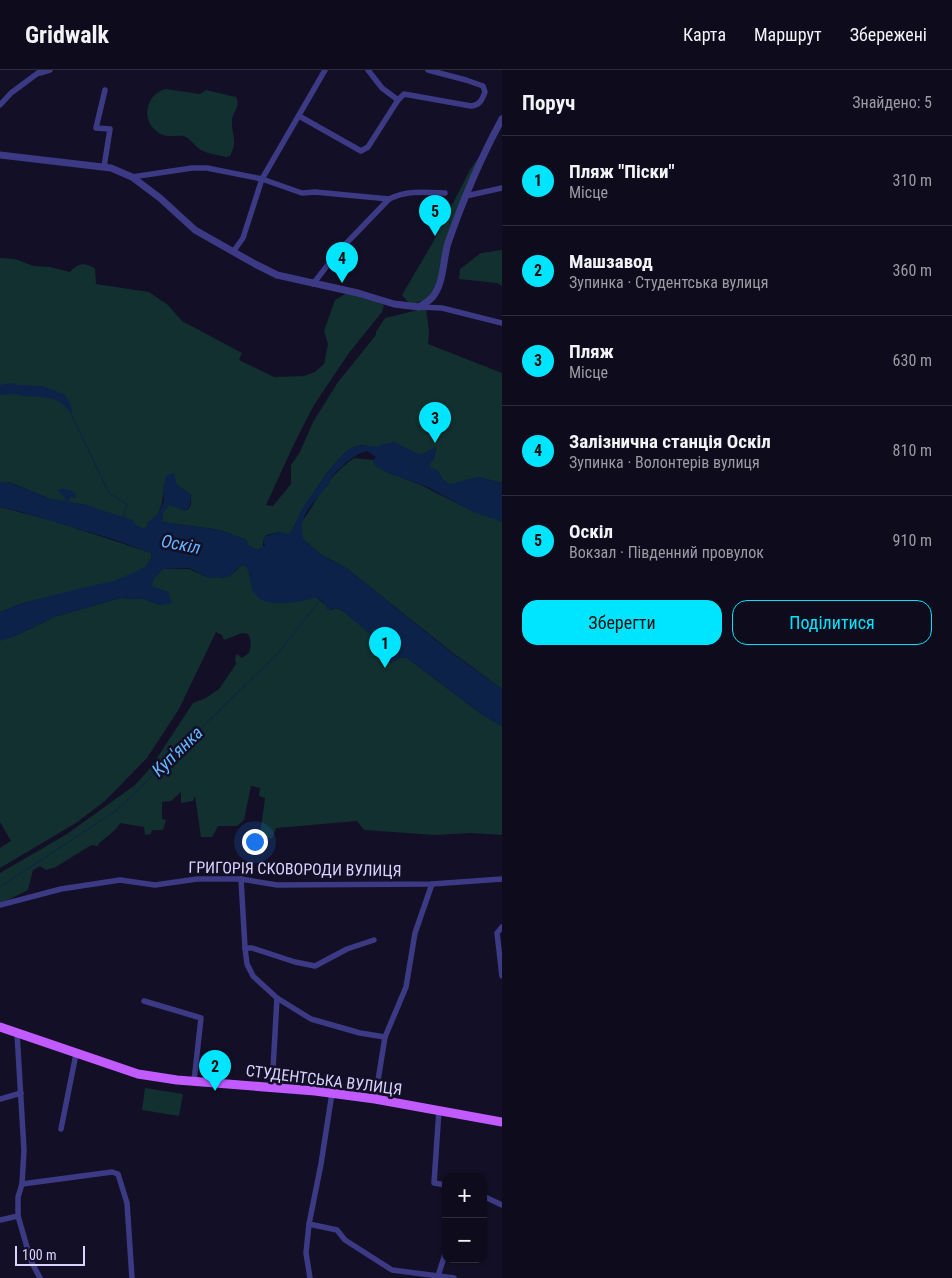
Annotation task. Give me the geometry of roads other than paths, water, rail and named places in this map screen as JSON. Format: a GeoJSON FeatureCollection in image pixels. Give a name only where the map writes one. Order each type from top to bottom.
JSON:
{"type":"FeatureCollection","features":[{"type":"Feature","properties":{"kind":"main road","name":"СТУДЕНТСЬКА ВУЛИЦЯ"},"geometry":{"type":"LineString","coordinates":[[0,1027],[138,1074],[194,1081],[332,1093],[502,1122]]}},
{"type":"Feature","properties":{"kind":"street"},"geometry":{"type":"LineString","coordinates":[[0,105],[11,93],[42,70]]}},
{"type":"Feature","properties":{"kind":"street"},"geometry":{"type":"LineString","coordinates":[[35,74],[50,70]]}},
{"type":"Feature","properties":{"kind":"street"},"geometry":{"type":"LineString","coordinates":[[233,252],[243,238],[262,179],[325,70]]}},
{"type":"Feature","properties":{"kind":"street"},"geometry":{"type":"LineString","coordinates":[[368,70],[382,88],[398,100]]}},
{"type":"Feature","properties":{"kind":"street"},"geometry":{"type":"LineString","coordinates":[[299,116],[361,151],[368,147],[398,100],[404,94],[471,106],[476,106],[481,102],[485,92],[483,86],[428,70]]}},
{"type":"Feature","properties":{"kind":"street"},"geometry":{"type":"LineString","coordinates":[[104,167],[110,129],[96,128],[105,90]]}},
{"type":"Feature","properties":{"kind":"street"},"geometry":{"type":"LineString","coordinates":[[419,307],[434,295],[438,286],[447,246],[466,196],[481,158],[502,119]]}},
{"type":"Feature","properties":{"kind":"street"},"geometry":{"type":"LineString","coordinates":[[0,156],[104,167],[132,177],[160,198],[195,230],[277,275],[358,293],[394,304],[442,308],[502,323]]}},
{"type":"Feature","properties":{"kind":"street"},"geometry":{"type":"LineString","coordinates":[[132,177],[192,168],[206,168],[262,179],[302,193],[315,192],[389,199]]}},
{"type":"Feature","properties":{"kind":"street"},"geometry":{"type":"LineString","coordinates":[[466,196],[502,188]]}},
{"type":"Feature","properties":{"kind":"street"},"geometry":{"type":"LineString","coordinates":[[313,284],[337,254],[389,199],[399,194],[414,192],[445,193]]}},
{"type":"Feature","properties":{"kind":"street","name":"ГРИГОРІЯ СКОВОРОДИ ВУЛИЦЯ"},"geometry":{"type":"LineString","coordinates":[[0,906],[61,888],[120,880],[155,884],[197,879],[241,879],[278,885],[432,884],[502,879]]}},
{"type":"Feature","properties":{"kind":"street"},"geometry":{"type":"LineString","coordinates":[[241,879],[245,948],[247,964],[252,976],[277,998],[310,1019],[360,1033],[385,1037]]}},
{"type":"Feature","properties":{"kind":"street"},"geometry":{"type":"LineString","coordinates":[[375,1099],[385,1037],[406,987],[415,933],[432,884]]}},
{"type":"Feature","properties":{"kind":"street"},"geometry":{"type":"LineString","coordinates":[[502,927],[497,933],[502,976]]}},
{"type":"Feature","properties":{"kind":"street"},"geometry":{"type":"LineString","coordinates":[[245,948],[252,948],[295,962],[315,966],[347,949],[374,940]]}},
{"type":"Feature","properties":{"kind":"street"},"geometry":{"type":"LineString","coordinates":[[272,1087],[277,998]]}},
{"type":"Feature","properties":{"kind":"street"},"geometry":{"type":"LineString","coordinates":[[144,1001],[201,1018],[194,1081]]}},
{"type":"Feature","properties":{"kind":"street"},"geometry":{"type":"LineString","coordinates":[[17,1033],[24,1150],[22,1184],[18,1197],[18,1216],[30,1261],[40,1278]]}},
{"type":"Feature","properties":{"kind":"street"},"geometry":{"type":"LineString","coordinates":[[61,1128],[76,1054]]}},
{"type":"Feature","properties":{"kind":"street"},"geometry":{"type":"LineString","coordinates":[[0,1099],[21,1093]]}},
{"type":"Feature","properties":{"kind":"street"},"geometry":{"type":"LineString","coordinates":[[310,1278],[306,1253],[309,1224],[332,1093]]}},
{"type":"Feature","properties":{"kind":"street"},"geometry":{"type":"LineString","coordinates":[[440,1110],[434,1182],[442,1184]]}},
{"type":"Feature","properties":{"kind":"street"},"geometry":{"type":"LineString","coordinates":[[22,1184],[112,1172],[118,1174],[127,1204],[132,1278]]}},
{"type":"Feature","properties":{"kind":"street"},"geometry":{"type":"LineString","coordinates":[[487,1198],[502,1206]]}},
{"type":"Feature","properties":{"kind":"street"},"geometry":{"type":"LineString","coordinates":[[0,1220],[18,1216]]}},
{"type":"Feature","properties":{"kind":"street"},"geometry":{"type":"LineString","coordinates":[[309,1224],[337,1230],[345,1240],[392,1270],[454,1278]]}},
{"type":"Feature","properties":{"kind":"street"},"geometry":{"type":"LineString","coordinates":[[438,1276],[442,1263]]}},
{"type":"Feature","properties":{"kind":"water"},"geometry":{"type":"Polygon","coordinates":[[[12,383],[42,386],[64,394],[71,405],[72,416],[68,409],[51,398],[16,394],[0,395],[0,385],[12,383]]]}},
{"type":"Feature","properties":{"kind":"water"},"geometry":{"type":"Polygon","coordinates":[[[394,442],[421,455],[434,447],[436,448],[430,467],[438,471],[442,479],[450,484],[478,477],[502,483],[502,522],[469,510],[428,487],[388,473],[374,465],[373,460],[376,457],[367,451],[354,456],[346,462],[333,475],[328,485],[309,508],[302,523],[303,539],[320,554],[345,567],[456,656],[502,689],[502,726],[483,715],[407,658],[401,657],[390,663],[384,660],[384,650],[381,643],[343,611],[336,608],[328,610],[321,599],[315,598],[282,604],[265,601],[258,597],[253,591],[247,568],[244,565],[240,566],[230,576],[223,578],[209,578],[189,568],[163,569],[154,578],[151,586],[168,592],[172,603],[160,605],[144,599],[120,598],[54,617],[15,636],[0,641],[0,612],[23,603],[114,581],[146,567],[152,553],[112,539],[0,507],[0,482],[8,482],[50,499],[67,501],[58,490],[66,489],[75,493],[76,498],[71,497],[68,502],[86,505],[132,520],[136,525],[144,529],[147,527],[147,523],[158,514],[164,501],[163,490],[166,476],[174,473],[177,485],[191,495],[190,505],[186,511],[169,505],[163,513],[162,522],[220,530],[246,540],[248,545],[257,550],[265,545],[263,541],[266,536],[280,532],[288,534],[290,532],[311,496],[345,452],[358,446],[378,447],[394,442]]]}},
{"type":"Feature","properties":{"kind":"waterway"},"geometry":{"type":"LineString","coordinates":[[72,416],[109,493],[127,504],[123,517]]}},
{"type":"Feature","properties":{"kind":"waterway","name":"Куп'янка"},"geometry":{"type":"LineString","coordinates":[[0,887],[117,810],[278,653],[321,599]]}},
{"type":"Feature","properties":{"kind":"place","name":"Оскіл"},"geometry":{"type":"Point","coordinates":[435,236]}},
{"type":"Feature","properties":{"kind":"place","name":"Залізнична станція Оскіл"},"geometry":{"type":"Point","coordinates":[342,283]}},
{"type":"Feature","properties":{"kind":"place","name":"Пляж"},"geometry":{"type":"Point","coordinates":[435,443]}},
{"type":"Feature","properties":{"kind":"place","name":"Пляж \"Піски\""},"geometry":{"type":"Point","coordinates":[385,668]}},
{"type":"Feature","properties":{"kind":"place","name":"Машзавод"},"geometry":{"type":"Point","coordinates":[215,1091]}}]}
